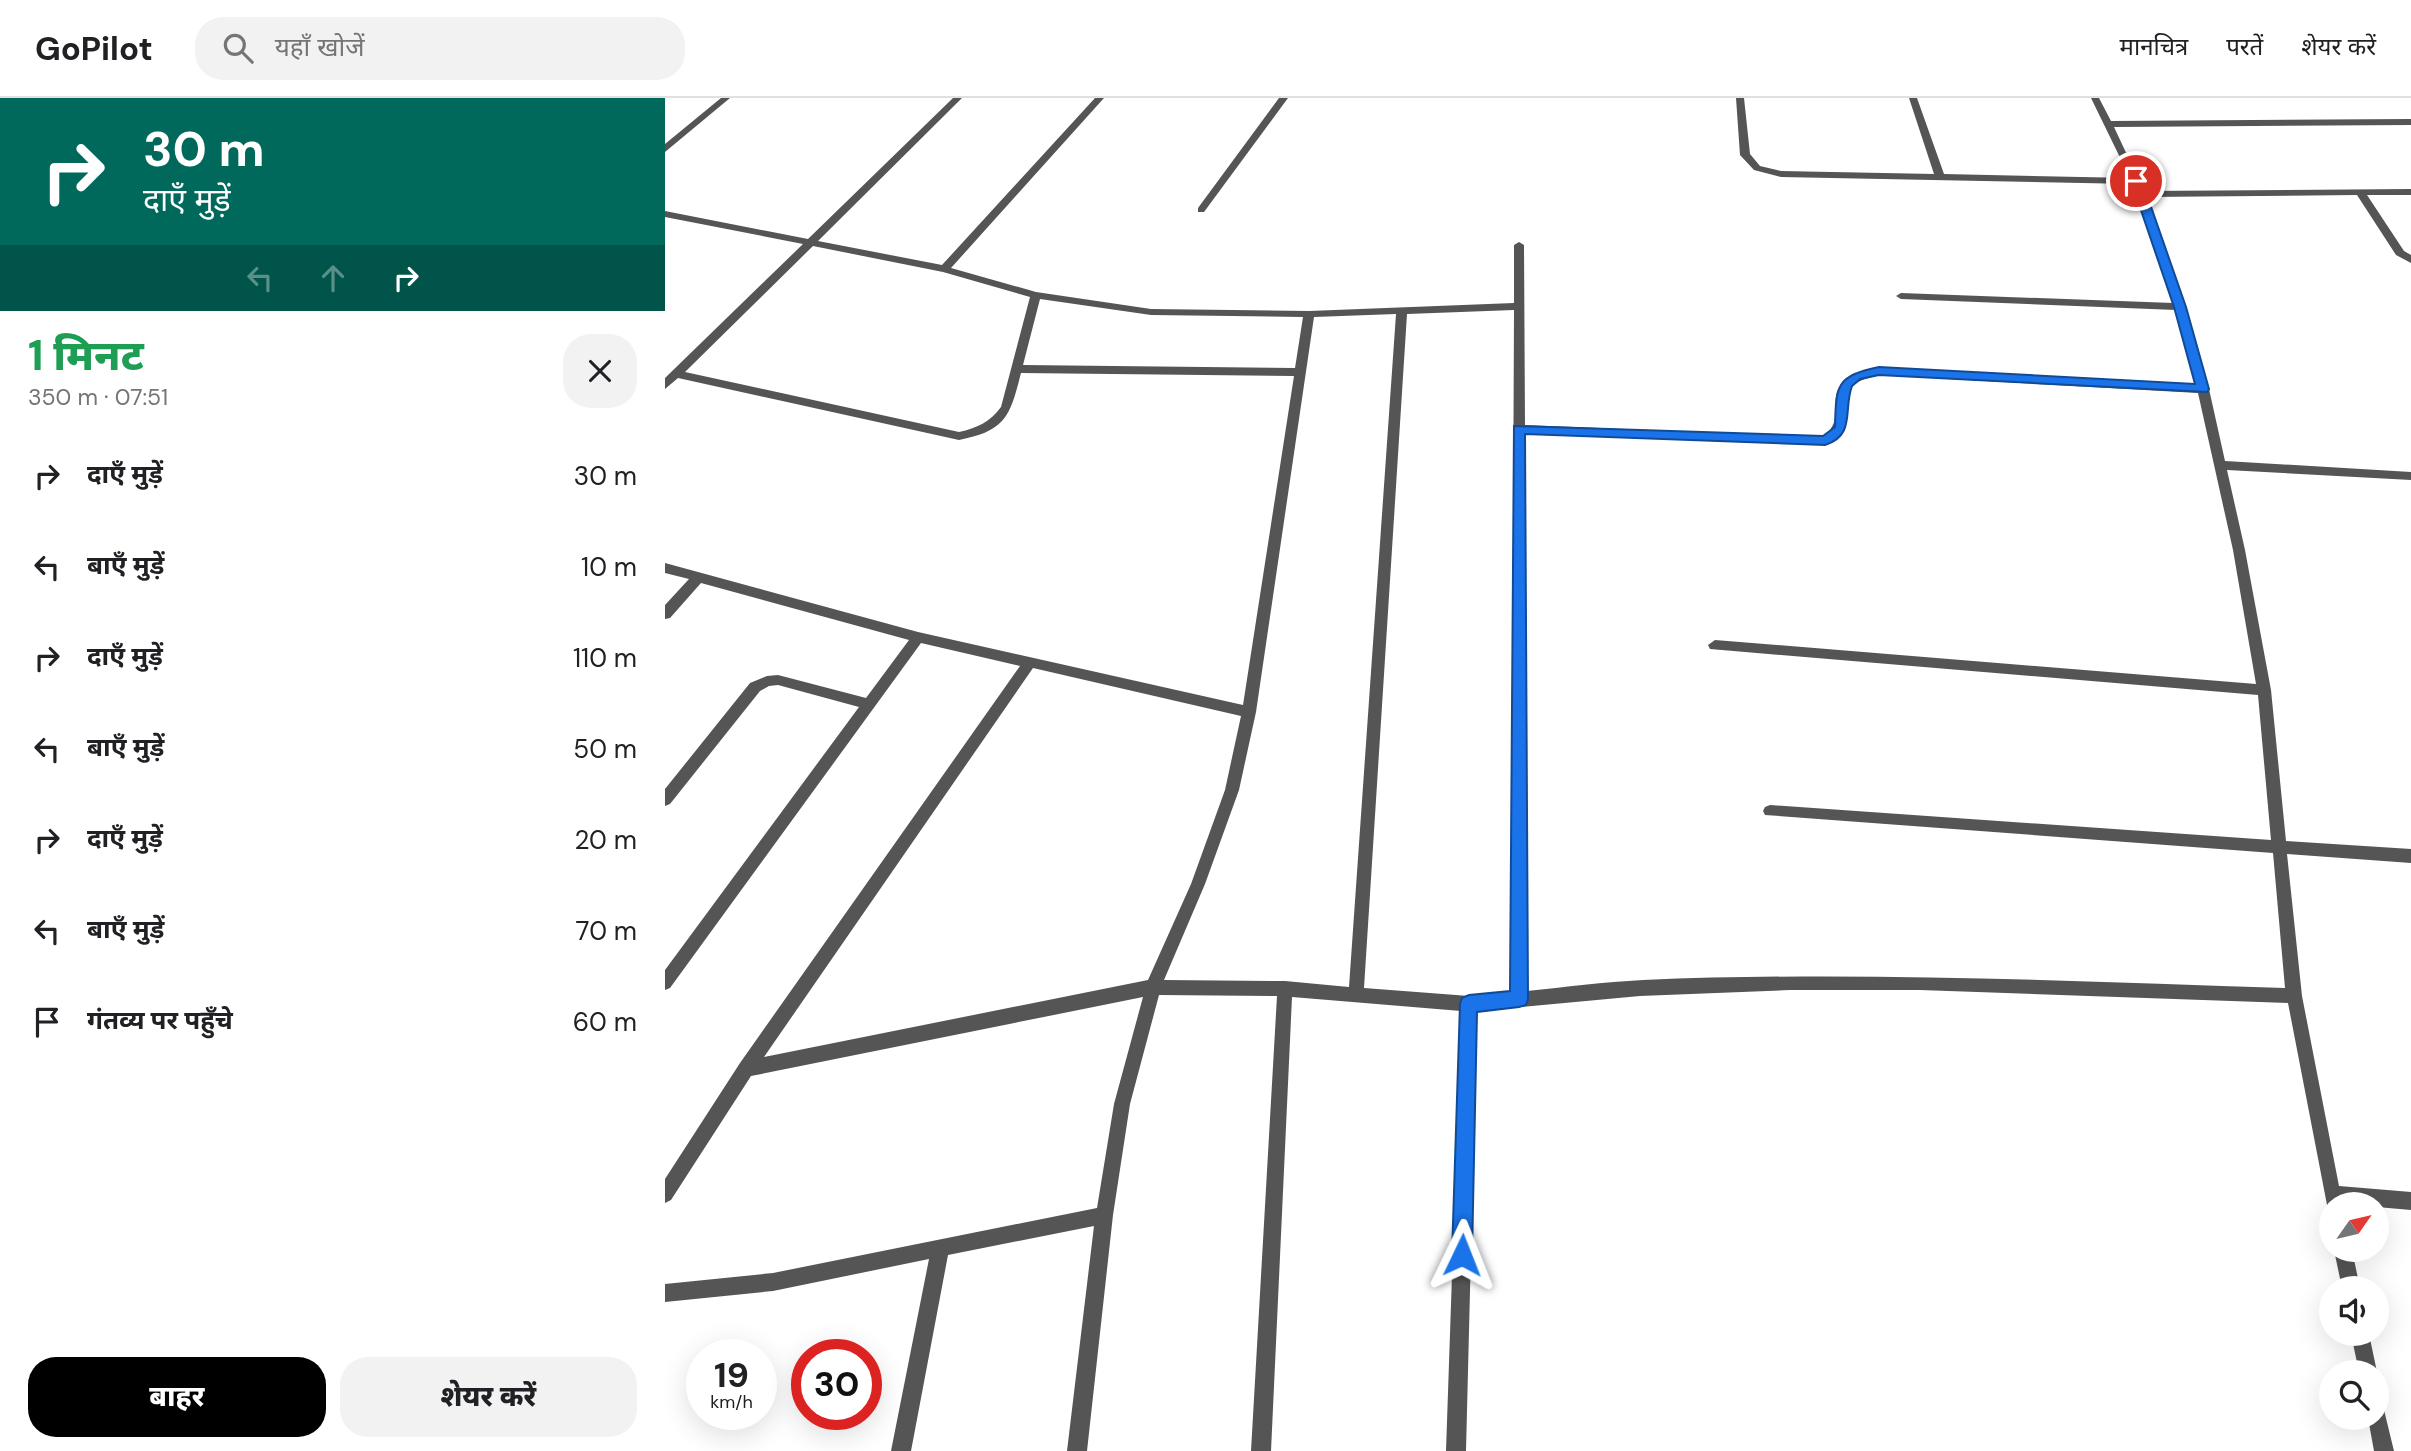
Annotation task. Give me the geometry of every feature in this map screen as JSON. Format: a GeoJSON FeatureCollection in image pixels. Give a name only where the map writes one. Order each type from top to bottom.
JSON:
{"type":"FeatureCollection","features":[{"type":"Feature","properties":{"kind":"street"},"geometry":{"type":"LineString","coordinates":[[665,149],[726,98]]}},
{"type":"Feature","properties":{"kind":"street"},"geometry":{"type":"LineString","coordinates":[[665,385],[958,98]]}},
{"type":"Feature","properties":{"kind":"street"},"geometry":{"type":"LineString","coordinates":[[944,269],[1100,98]]}},
{"type":"Feature","properties":{"kind":"street"},"geometry":{"type":"LineString","coordinates":[[1201,210],[1284,98]]}},
{"type":"Feature","properties":{"kind":"street"},"geometry":{"type":"LineString","coordinates":[[1740,98],[1745,155],[1757,167],[1781,174],[1940,178],[2138,188],[2411,192]]}},
{"type":"Feature","properties":{"kind":"street"},"geometry":{"type":"LineString","coordinates":[[1913,98],[1940,178]]}},
{"type":"Feature","properties":{"kind":"street"},"geometry":{"type":"LineString","coordinates":[[2095,98],[2138,188],[2180,307],[2203,389],[2220,465],[2264,690],[2294,996],[2332,1192]]}},
{"type":"Feature","properties":{"kind":"street"},"geometry":{"type":"LineString","coordinates":[[2109,124],[2411,122]]}},
{"type":"Feature","properties":{"kind":"street"},"geometry":{"type":"LineString","coordinates":[[2360,192],[2400,253],[2411,260]]}},
{"type":"Feature","properties":{"kind":"street"},"geometry":{"type":"LineString","coordinates":[[665,214],[944,269],[1036,295],[1151,312],[1309,314],[1519,306]]}},
{"type":"Feature","properties":{"kind":"street"},"geometry":{"type":"LineString","coordinates":[[1519,246],[1519,999]]}},
{"type":"Feature","properties":{"kind":"street"},"geometry":{"type":"LineString","coordinates":[[676,374],[960,436],[978,433],[997,422],[1006,408],[1036,295]]}},
{"type":"Feature","properties":{"kind":"street"},"geometry":{"type":"LineString","coordinates":[[1902,296],[2180,307]]}},
{"type":"Feature","properties":{"kind":"street"},"geometry":{"type":"LineString","coordinates":[[1356,993],[1402,311]]}},
{"type":"Feature","properties":{"kind":"street"},"geometry":{"type":"LineString","coordinates":[[1077,1451],[1104,1215],[1122,1104],[1153,987],[1198,884],[1232,790],[1249,712],[1309,314]]}},
{"type":"Feature","properties":{"kind":"street"},"geometry":{"type":"LineString","coordinates":[[1016,369],[1299,372]]}},
{"type":"Feature","properties":{"kind":"street"},"geometry":{"type":"LineString","coordinates":[[1518,429],[1825,441],[1836,435],[1841,427],[1842,395],[1846,384],[1857,376],[1879,371],[2203,389]]}},
{"type":"Feature","properties":{"kind":"street"},"geometry":{"type":"LineString","coordinates":[[2220,465],[2411,476]]}},
{"type":"Feature","properties":{"kind":"street"},"geometry":{"type":"LineString","coordinates":[[665,568],[918,637],[1249,712]]}},
{"type":"Feature","properties":{"kind":"street"},"geometry":{"type":"LineString","coordinates":[[665,614],[699,576]]}},
{"type":"Feature","properties":{"kind":"street"},"geometry":{"type":"LineString","coordinates":[[665,984],[918,637]]}},
{"type":"Feature","properties":{"kind":"street"},"geometry":{"type":"LineString","coordinates":[[1715,645],[2264,690]]}},
{"type":"Feature","properties":{"kind":"street"},"geometry":{"type":"LineString","coordinates":[[665,1194],[745,1069],[1030,662]]}},
{"type":"Feature","properties":{"kind":"street"},"geometry":{"type":"LineString","coordinates":[[665,800],[755,687],[767,681],[778,680],[869,704]]}},
{"type":"Feature","properties":{"kind":"street"},"geometry":{"type":"LineString","coordinates":[[1770,811],[2411,856]]}},
{"type":"Feature","properties":{"kind":"street"},"geometry":{"type":"LineString","coordinates":[[745,1069],[1153,987],[1285,989],[1469,1004],[1640,988],[1790,983],[1920,983],[2294,996]]}},
{"type":"Feature","properties":{"kind":"street"},"geometry":{"type":"LineString","coordinates":[[1261,1451],[1285,989]]}},
{"type":"Feature","properties":{"kind":"street"},"geometry":{"type":"LineString","coordinates":[[1456,1451],[1469,1004]]}},
{"type":"Feature","properties":{"kind":"street"},"geometry":{"type":"LineString","coordinates":[[2389,1200],[2411,1201]]}},
{"type":"Feature","properties":{"kind":"street"},"geometry":{"type":"LineString","coordinates":[[665,1293],[773,1282],[1104,1215]]}},
{"type":"Feature","properties":{"kind":"street"},"geometry":{"type":"LineString","coordinates":[[901,1451],[940,1249]]}},
{"type":"Feature","properties":{"kind":"street"},"geometry":{"type":"LineString","coordinates":[[2380,1430],[2384,1451]]}},
{"type":"Feature","properties":{"kind":"route"},"geometry":{"type":"LineString","coordinates":[[1462,1255],[1469,1004],[1519,999],[1518,429],[1825,441],[1836,435],[1841,427],[1842,395],[1846,384],[1857,376],[1879,371],[2203,389],[2158,238],[2136,181]]}}]}
